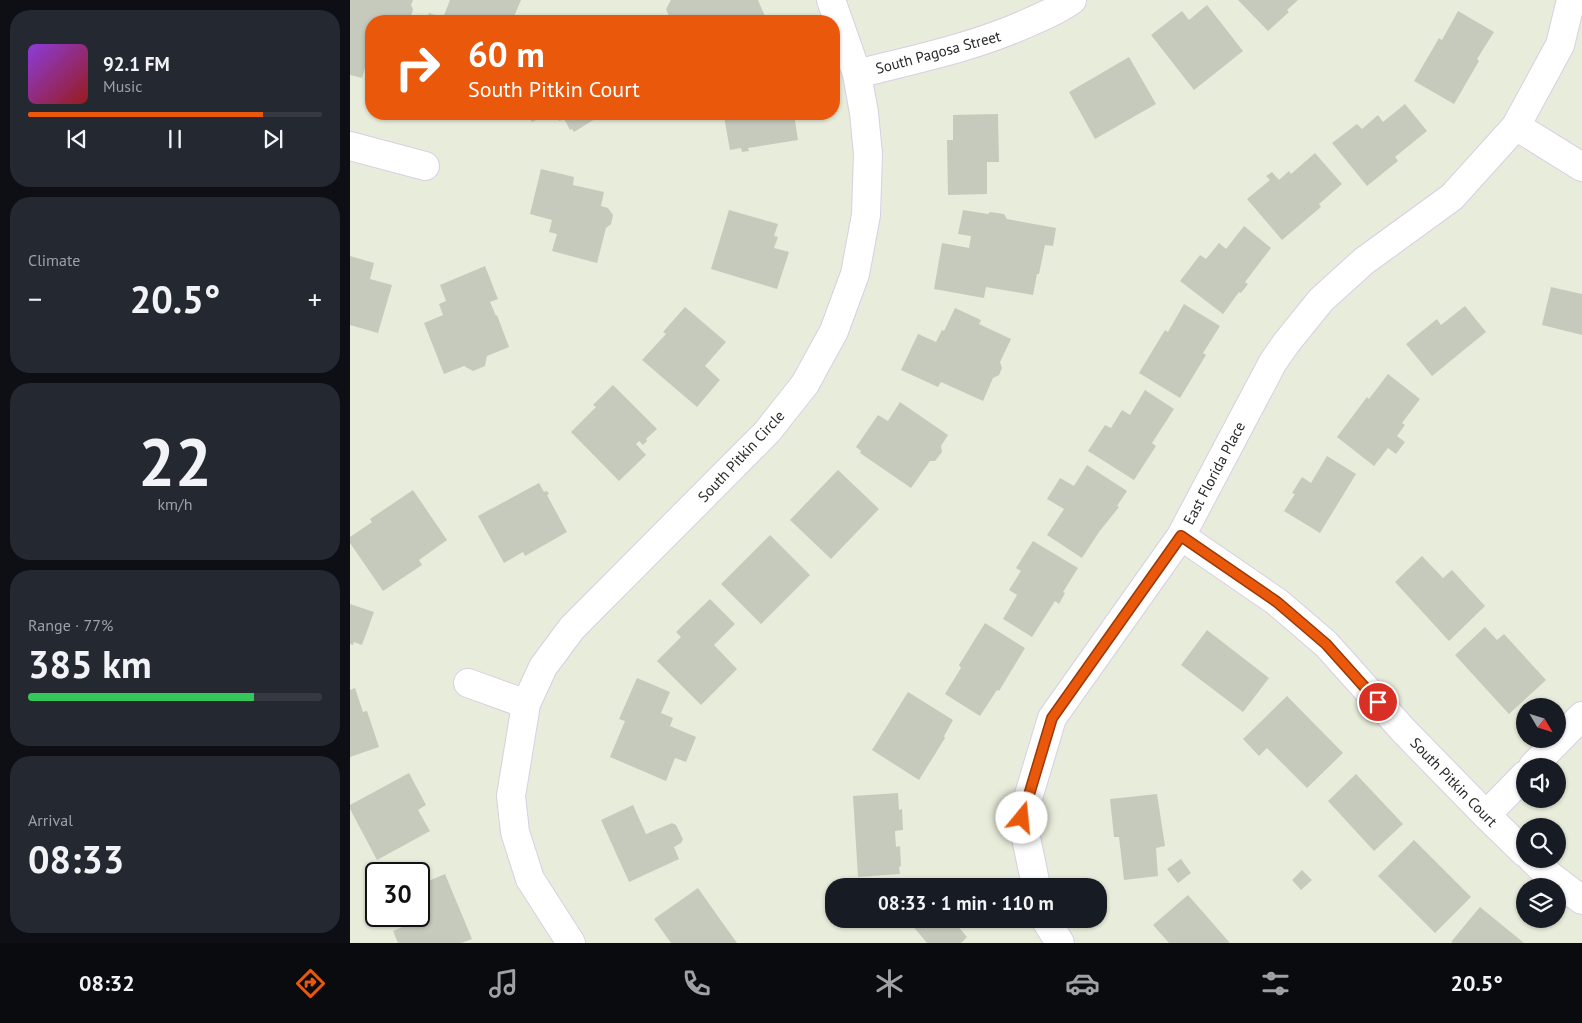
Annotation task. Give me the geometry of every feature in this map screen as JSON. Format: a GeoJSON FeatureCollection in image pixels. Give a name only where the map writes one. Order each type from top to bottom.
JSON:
{"type":"FeatureCollection","features":[{"type":"Feature","properties":{"kind":"street","name":"South Pitkin Circle"},"geometry":{"type":"LineString","coordinates":[[831,0],[836,15]]}},
{"type":"Feature","properties":{"kind":"street","name":"South Pagosa Street"},"geometry":{"type":"LineString","coordinates":[[857,74],[962,48],[1003,35],[1061,8],[1072,0]]}},
{"type":"Feature","properties":{"kind":"street","name":"East Florida Place"},"geometry":{"type":"LineString","coordinates":[[1034,878],[1022,818],[1052,718],[1181,536],[1273,362],[1287,342],[1321,300],[1364,261],[1452,197],[1516,126],[1560,45],[1571,0]]}},
{"type":"Feature","properties":{"kind":"street","name":"South Pitkin Circle"},"geometry":{"type":"LineString","coordinates":[[571,943],[530,879],[515,832],[511,796],[526,704],[543,667],[572,628],[767,432],[805,384],[834,331],[855,274],[866,215],[868,154],[864,113],[857,74],[840,26]]}},
{"type":"Feature","properties":{"kind":"street"},"geometry":{"type":"LineString","coordinates":[[1516,126],[1582,167]]}},
{"type":"Feature","properties":{"kind":"street"},"geometry":{"type":"LineString","coordinates":[[350,146],[425,166]]}},
{"type":"Feature","properties":{"kind":"street","name":"South Pitkin Court"},"geometry":{"type":"LineString","coordinates":[[1181,536],[1277,602],[1326,644],[1404,731],[1516,843]]}},
{"type":"Feature","properties":{"kind":"street"},"geometry":{"type":"LineString","coordinates":[[468,683],[526,704]]}},
{"type":"Feature","properties":{"kind":"street"},"geometry":{"type":"LineString","coordinates":[[1541,758],[1582,716]]}},
{"type":"Feature","properties":{"kind":"street"},"geometry":{"type":"LineString","coordinates":[[1486,815],[1516,784]]}},
{"type":"Feature","properties":{"kind":"street"},"geometry":{"type":"LineString","coordinates":[[1542,868],[1582,900]]}},
{"type":"Feature","properties":{"kind":"street"},"geometry":{"type":"LineString","coordinates":[[1051,928],[1060,943]]}},
{"type":"Feature","properties":{"kind":"building"},"geometry":{"type":"Polygon","coordinates":[[[350,0],[413,0],[411,15],[365,15],[365,68],[362,78],[350,75],[350,0]]]}},
{"type":"Feature","properties":{"kind":"building"},"geometry":{"type":"Polygon","coordinates":[[[450,0],[521,0],[515,15],[444,15],[450,0]]]}},
{"type":"Feature","properties":{"kind":"building"},"geometry":{"type":"Polygon","coordinates":[[[671,0],[758,0],[764,15],[669,15],[666,9],[671,0]]]}},
{"type":"Feature","properties":{"kind":"building"},"geometry":{"type":"Polygon","coordinates":[[[1238,0],[1298,0],[1287,10],[1289,12],[1268,31],[1238,0]]]}},
{"type":"Feature","properties":{"kind":"building"},"geometry":{"type":"Polygon","coordinates":[[[1207,5],[1243,51],[1194,90],[1151,35],[1182,11],[1189,20],[1207,5]]]}},
{"type":"Feature","properties":{"kind":"building"},"geometry":{"type":"Polygon","coordinates":[[[1458,11],[1494,32],[1477,59],[1479,61],[1454,104],[1414,81],[1439,38],[1442,40],[1458,11]]]}},
{"type":"Feature","properties":{"kind":"building"},"geometry":{"type":"Polygon","coordinates":[[[1129,57],[1156,104],[1095,139],[1069,92],[1129,57]]]}},
{"type":"Feature","properties":{"kind":"building"},"geometry":{"type":"Polygon","coordinates":[[[1405,104],[1427,131],[1395,157],[1398,161],[1367,186],[1332,143],[1357,124],[1362,129],[1378,115],[1383,122],[1405,104]]]}},
{"type":"Feature","properties":{"kind":"building"},"geometry":{"type":"Polygon","coordinates":[[[998,114],[999,162],[987,162],[987,194],[948,195],[947,140],[953,140],[953,115],[998,114]]]}},
{"type":"Feature","properties":{"kind":"building"},"geometry":{"type":"Polygon","coordinates":[[[565,120],[593,120],[574,132],[572,129],[570,130],[565,120]]]}},
{"type":"Feature","properties":{"kind":"building"},"geometry":{"type":"Polygon","coordinates":[[[725,120],[795,120],[798,140],[748,148],[749,151],[742,152],[741,148],[730,150],[725,120]]]}},
{"type":"Feature","properties":{"kind":"building"},"geometry":{"type":"Polygon","coordinates":[[[1315,153],[1342,184],[1319,204],[1321,207],[1282,240],[1247,199],[1270,180],[1266,176],[1272,172],[1279,180],[1289,171],[1291,174],[1315,153]]]}},
{"type":"Feature","properties":{"kind":"building"},"geometry":{"type":"Polygon","coordinates":[[[541,169],[574,177],[573,185],[604,192],[601,206],[608,208],[613,215],[611,224],[606,228],[597,263],[552,251],[557,234],[549,232],[552,220],[530,214],[541,169]]]}},
{"type":"Feature","properties":{"kind":"building"},"geometry":{"type":"Polygon","coordinates":[[[729,210],[778,224],[774,236],[778,237],[774,248],[789,252],[777,289],[711,269],[729,210]]]}},
{"type":"Feature","properties":{"kind":"building"},"geometry":{"type":"Polygon","coordinates":[[[963,210],[988,214],[990,212],[1004,214],[1007,219],[1056,228],[1053,246],[1045,245],[1033,295],[986,287],[984,298],[934,289],[942,243],[969,248],[971,236],[958,234],[963,210]]]}},
{"type":"Feature","properties":{"kind":"building"},"geometry":{"type":"Polygon","coordinates":[[[1244,226],[1271,248],[1245,282],[1248,284],[1241,293],[1239,292],[1223,314],[1180,281],[1200,255],[1206,259],[1219,243],[1226,249],[1244,226]]]}},
{"type":"Feature","properties":{"kind":"building"},"geometry":{"type":"Polygon","coordinates":[[[350,256],[374,263],[370,279],[392,285],[378,333],[350,325],[350,256]]]}},
{"type":"Feature","properties":{"kind":"building"},"geometry":{"type":"Polygon","coordinates":[[[485,266],[498,299],[490,302],[509,347],[487,356],[485,366],[473,371],[464,366],[444,374],[424,323],[443,315],[439,304],[446,301],[440,285],[485,266]]]}},
{"type":"Feature","properties":{"kind":"building"},"geometry":{"type":"Polygon","coordinates":[[[1551,287],[1582,294],[1582,335],[1542,325],[1551,287]]]}},
{"type":"Feature","properties":{"kind":"building"},"geometry":{"type":"Polygon","coordinates":[[[1184,304],[1220,326],[1203,353],[1206,355],[1180,398],[1139,373],[1165,330],[1168,332],[1184,304]]]}},
{"type":"Feature","properties":{"kind":"building"},"geometry":{"type":"Polygon","coordinates":[[[1465,306],[1486,332],[1432,376],[1406,344],[1437,319],[1441,325],[1465,306]]]}},
{"type":"Feature","properties":{"kind":"building"},"geometry":{"type":"Polygon","coordinates":[[[685,307],[726,342],[705,366],[720,380],[697,407],[642,360],[666,334],[663,332],[685,307]]]}},
{"type":"Feature","properties":{"kind":"building"},"geometry":{"type":"Polygon","coordinates":[[[955,308],[981,320],[979,324],[1011,339],[1000,362],[1002,368],[999,375],[993,378],[983,401],[941,382],[938,387],[901,370],[918,334],[936,342],[942,330],[944,331],[955,308]]]}},
{"type":"Feature","properties":{"kind":"building"},"geometry":{"type":"Polygon","coordinates":[[[1388,374],[1420,399],[1402,423],[1405,425],[1397,436],[1405,442],[1396,454],[1388,448],[1374,466],[1337,437],[1367,397],[1369,399],[1388,374]]]}},
{"type":"Feature","properties":{"kind":"building"},"geometry":{"type":"Polygon","coordinates":[[[613,385],[657,429],[646,439],[647,441],[643,445],[639,441],[636,444],[646,455],[619,481],[571,432],[596,407],[593,405],[613,385]]]}},
{"type":"Feature","properties":{"kind":"building"},"geometry":{"type":"Polygon","coordinates":[[[1145,390],[1174,409],[1152,443],[1156,446],[1134,480],[1088,451],[1105,425],[1111,428],[1122,410],[1130,415],[1145,390]]]}},
{"type":"Feature","properties":{"kind":"building"},"geometry":{"type":"Polygon","coordinates":[[[900,402],[948,435],[941,446],[942,452],[935,461],[930,461],[911,488],[860,453],[861,451],[856,447],[878,415],[888,421],[900,402]]]}},
{"type":"Feature","properties":{"kind":"building"},"geometry":{"type":"Polygon","coordinates":[[[1327,456],[1356,474],[1320,533],[1284,511],[1295,494],[1292,493],[1302,477],[1311,483],[1327,456]]]}},
{"type":"Feature","properties":{"kind":"building"},"geometry":{"type":"Polygon","coordinates":[[[1087,465],[1127,491],[1117,506],[1119,507],[1099,532],[1082,558],[1047,535],[1064,509],[1047,499],[1060,478],[1074,486],[1087,465]]]}},
{"type":"Feature","properties":{"kind":"building"},"geometry":{"type":"Polygon","coordinates":[[[838,470],[879,509],[831,559],[790,520],[838,470]]]}},
{"type":"Feature","properties":{"kind":"building"},"geometry":{"type":"Polygon","coordinates":[[[539,483],[544,492],[547,491],[549,494],[547,495],[567,532],[525,556],[523,552],[504,563],[478,516],[539,483]]]}},
{"type":"Feature","properties":{"kind":"building"},"geometry":{"type":"Polygon","coordinates":[[[413,490],[447,540],[419,560],[422,565],[383,591],[350,543],[350,537],[372,522],[370,519],[413,490]]]}},
{"type":"Feature","properties":{"kind":"building"},"geometry":{"type":"Polygon","coordinates":[[[770,535],[810,575],[761,624],[721,584],[770,535]]]}},
{"type":"Feature","properties":{"kind":"building"},"geometry":{"type":"Polygon","coordinates":[[[1033,541],[1078,568],[1063,592],[1065,593],[1059,604],[1055,601],[1032,637],[1003,619],[1017,595],[1009,590],[1021,571],[1016,568],[1033,541]]]}},
{"type":"Feature","properties":{"kind":"building"},"geometry":{"type":"Polygon","coordinates":[[[1422,556],[1443,578],[1452,570],[1485,606],[1449,641],[1395,582],[1422,556]]]}},
{"type":"Feature","properties":{"kind":"building"},"geometry":{"type":"Polygon","coordinates":[[[710,599],[735,624],[714,645],[737,669],[701,705],[657,661],[681,637],[676,632],[710,599]]]}},
{"type":"Feature","properties":{"kind":"building"},"geometry":{"type":"Polygon","coordinates":[[[350,604],[374,612],[362,645],[354,642],[353,645],[350,644],[350,604]]]}},
{"type":"Feature","properties":{"kind":"building"},"geometry":{"type":"Polygon","coordinates":[[[985,623],[1025,648],[999,691],[997,690],[980,716],[945,694],[961,668],[959,665],[985,623]]]}},
{"type":"Feature","properties":{"kind":"building"},"geometry":{"type":"Polygon","coordinates":[[[1485,627],[1497,640],[1504,634],[1546,680],[1526,698],[1516,698],[1516,708],[1509,714],[1455,655],[1485,627]]]}},
{"type":"Feature","properties":{"kind":"building"},"geometry":{"type":"Polygon","coordinates":[[[1207,630],[1269,678],[1243,712],[1181,665],[1207,630]]]}},
{"type":"Feature","properties":{"kind":"building"},"geometry":{"type":"Polygon","coordinates":[[[637,678],[670,692],[661,713],[673,718],[670,726],[696,737],[686,762],[675,758],[666,781],[610,757],[625,721],[619,719],[637,678]]]}},
{"type":"Feature","properties":{"kind":"building"},"geometry":{"type":"Polygon","coordinates":[[[355,688],[363,712],[367,711],[379,747],[350,757],[350,690],[355,688]]]}},
{"type":"Feature","properties":{"kind":"building"},"geometry":{"type":"Polygon","coordinates":[[[908,692],[953,720],[944,736],[945,738],[919,780],[872,750],[908,692]]]}},
{"type":"Feature","properties":{"kind":"building"},"geometry":{"type":"Polygon","coordinates":[[[1287,696],[1343,753],[1307,788],[1267,748],[1259,756],[1243,739],[1287,696]]]}},
{"type":"Feature","properties":{"kind":"building"},"geometry":{"type":"Polygon","coordinates":[[[409,773],[426,805],[418,810],[430,831],[377,860],[350,809],[350,805],[409,773]]]}},
{"type":"Feature","properties":{"kind":"building"},"geometry":{"type":"Polygon","coordinates":[[[1356,774],[1403,824],[1374,851],[1328,801],[1356,774]]]}},
{"type":"Feature","properties":{"kind":"building"},"geometry":{"type":"Polygon","coordinates":[[[898,793],[899,810],[902,809],[903,830],[895,831],[896,847],[900,846],[900,874],[858,877],[853,796],[898,793]]]}},
{"type":"Feature","properties":{"kind":"building"},"geometry":{"type":"Polygon","coordinates":[[[1157,794],[1165,846],[1156,848],[1158,876],[1124,880],[1119,837],[1114,837],[1110,799],[1157,794]]]}},
{"type":"Feature","properties":{"kind":"building"},"geometry":{"type":"Polygon","coordinates":[[[633,805],[646,834],[672,823],[676,825],[683,839],[681,843],[674,847],[679,859],[629,882],[601,820],[633,805]]]}},
{"type":"Feature","properties":{"kind":"building"},"geometry":{"type":"Polygon","coordinates":[[[1414,840],[1471,897],[1435,933],[1378,876],[1414,840]]]}},
{"type":"Feature","properties":{"kind":"building"},"geometry":{"type":"Polygon","coordinates":[[[1181,859],[1191,873],[1178,883],[1167,869],[1181,859]]]}},
{"type":"Feature","properties":{"kind":"building"},"geometry":{"type":"Polygon","coordinates":[[[1302,870],[1312,880],[1301,890],[1292,880],[1302,870]]]}},
{"type":"Feature","properties":{"kind":"building"},"geometry":{"type":"Polygon","coordinates":[[[445,874],[472,939],[461,943],[398,943],[393,931],[402,927],[430,927],[430,880],[445,874]]]}},
{"type":"Feature","properties":{"kind":"building"},"geometry":{"type":"Polygon","coordinates":[[[698,888],[737,943],[671,943],[654,919],[698,888]]]}},
{"type":"Feature","properties":{"kind":"building"},"geometry":{"type":"Polygon","coordinates":[[[1188,895],[1230,943],[1169,943],[1153,925],[1188,895]]]}},
{"type":"Feature","properties":{"kind":"building"},"geometry":{"type":"Polygon","coordinates":[[[1480,907],[1524,943],[1451,942],[1480,907]]]}},
{"type":"Feature","properties":{"kind":"building"},"geometry":{"type":"Polygon","coordinates":[[[914,928],[960,928],[967,937],[961,943],[927,943],[914,928]]]}},
{"type":"Feature","properties":{"kind":"route"},"geometry":{"type":"LineString","coordinates":[[1022,818],[1052,718],[1181,536],[1277,602],[1326,644],[1378,702]]}}]}
